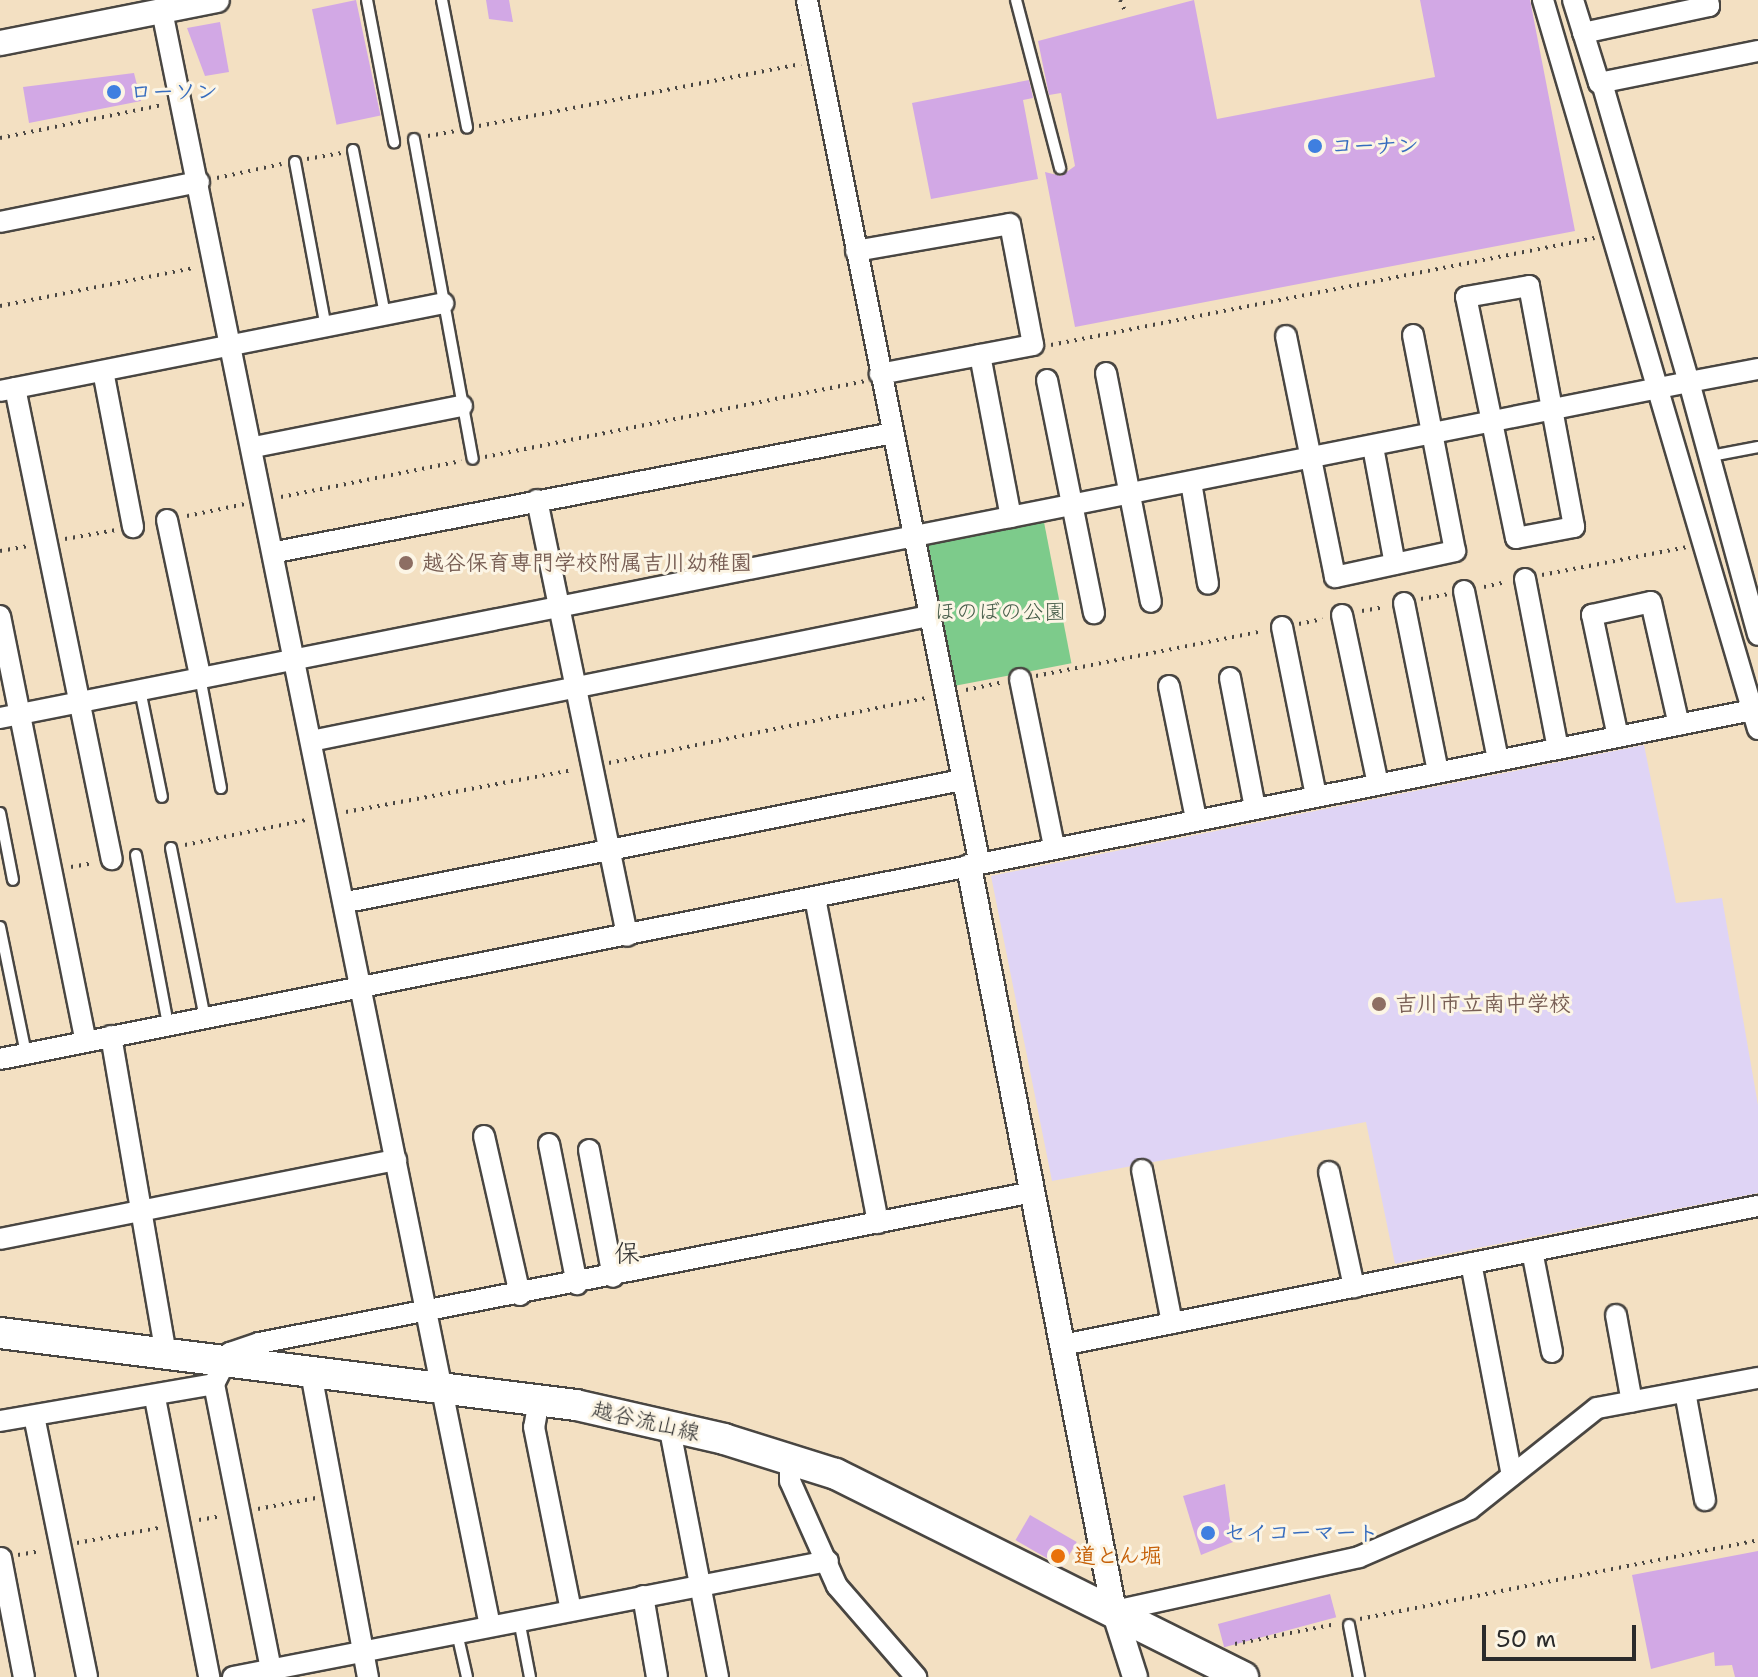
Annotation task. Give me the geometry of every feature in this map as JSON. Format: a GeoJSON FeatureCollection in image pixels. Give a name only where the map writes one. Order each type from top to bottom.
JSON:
{"type":"FeatureCollection","features":[{"type":"Feature","properties":{"kind":"main road","name":"越谷流山線"},"geometry":{"type":"LineString","coordinates":[[0,1333],[166,1355],[218,1373],[311,1373],[539,1400],[669,1425],[790,1458],[881,1494],[1243,1677]]}},
{"type":"Feature","properties":{"kind":"street"},"geometry":{"type":"LineString","coordinates":[[0,43],[217,0]]}},
{"type":"Feature","properties":{"kind":"street"},"geometry":{"type":"LineString","coordinates":[[807,0],[962,780],[974,864],[1033,1192],[1114,1611],[1135,1677]]}},
{"type":"Feature","properties":{"kind":"street"},"geometry":{"type":"LineString","coordinates":[[1543,0],[1612,234],[1674,386],[1711,456],[1758,635]]}},
{"type":"Feature","properties":{"kind":"street"},"geometry":{"type":"LineString","coordinates":[[0,1059],[627,936],[1054,846],[1679,725],[1756,716],[1705,544],[1674,386],[1602,83],[1573,0]]}},
{"type":"Feature","properties":{"kind":"street"},"geometry":{"type":"LineString","coordinates":[[1583,33],[1709,6],[1708,0]]}},
{"type":"Feature","properties":{"kind":"street"},"geometry":{"type":"LineString","coordinates":[[162,11],[316,740],[396,1160],[490,1626]]}},
{"type":"Feature","properties":{"kind":"street"},"geometry":{"type":"LineString","coordinates":[[1602,83],[1758,51]]}},
{"type":"Feature","properties":{"kind":"street"},"geometry":{"type":"LineString","coordinates":[[0,222],[199,182]]}},
{"type":"Feature","properties":{"kind":"street"},"geometry":{"type":"LineString","coordinates":[[856,251],[1010,224],[1033,345],[880,374]]}},
{"type":"Feature","properties":{"kind":"street"},"geometry":{"type":"LineString","coordinates":[[1529,286],[1574,527],[1516,538],[1491,422],[1466,297],[1529,286]]}},
{"type":"Feature","properties":{"kind":"street"},"geometry":{"type":"LineString","coordinates":[[112,859],[48,543],[8,389],[443,303]]}},
{"type":"Feature","properties":{"kind":"street"},"geometry":{"type":"LineString","coordinates":[[1286,336],[1314,457],[1335,577],[1455,551],[1413,335]]}},
{"type":"Feature","properties":{"kind":"street"},"geometry":{"type":"LineString","coordinates":[[980,355],[1011,517]]}},
{"type":"Feature","properties":{"kind":"street"},"geometry":{"type":"LineString","coordinates":[[10,716],[298,655],[1373,447],[1758,369]]}},
{"type":"Feature","properties":{"kind":"street"},"geometry":{"type":"LineString","coordinates":[[103,371],[133,527]]}},
{"type":"Feature","properties":{"kind":"street"},"geometry":{"type":"LineString","coordinates":[[1106,373],[1151,602]]}},
{"type":"Feature","properties":{"kind":"street"},"geometry":{"type":"LineString","coordinates":[[1047,380],[1094,613]]}},
{"type":"Feature","properties":{"kind":"street"},"geometry":{"type":"LineString","coordinates":[[254,447],[462,406]]}},
{"type":"Feature","properties":{"kind":"street"},"geometry":{"type":"LineString","coordinates":[[276,552],[893,433]]}},
{"type":"Feature","properties":{"kind":"street"},"geometry":{"type":"LineString","coordinates":[[1373,447],[1395,564]]}},
{"type":"Feature","properties":{"kind":"street"},"geometry":{"type":"LineString","coordinates":[[1191,482],[1208,584]]}},
{"type":"Feature","properties":{"kind":"street"},"geometry":{"type":"LineString","coordinates":[[537,500],[627,936]]}},
{"type":"Feature","properties":{"kind":"street"},"geometry":{"type":"LineString","coordinates":[[167,520],[200,675]]}},
{"type":"Feature","properties":{"kind":"street"},"geometry":{"type":"LineString","coordinates":[[1525,579],[1558,748]]}},
{"type":"Feature","properties":{"kind":"street"},"geometry":{"type":"LineString","coordinates":[[1464,591],[1498,760]]}},
{"type":"Feature","properties":{"kind":"street"},"geometry":{"type":"LineString","coordinates":[[1618,737],[1592,615],[1651,602],[1679,725]]}},
{"type":"Feature","properties":{"kind":"street"},"geometry":{"type":"LineString","coordinates":[[1404,603],[1438,771]]}},
{"type":"Feature","properties":{"kind":"street"},"geometry":{"type":"LineString","coordinates":[[1342,615],[1378,784]]}},
{"type":"Feature","properties":{"kind":"street"},"geometry":{"type":"LineString","coordinates":[[0,616],[10,716],[86,1041]]}},
{"type":"Feature","properties":{"kind":"street"},"geometry":{"type":"LineString","coordinates":[[316,740],[929,616]]}},
{"type":"Feature","properties":{"kind":"street"},"geometry":{"type":"LineString","coordinates":[[1282,627],[1316,796]]}},
{"type":"Feature","properties":{"kind":"street"},"geometry":{"type":"LineString","coordinates":[[1230,678],[1255,808]]}},
{"type":"Feature","properties":{"kind":"street"},"geometry":{"type":"LineString","coordinates":[[1020,679],[1054,846]]}},
{"type":"Feature","properties":{"kind":"street"},"geometry":{"type":"LineString","coordinates":[[1169,686],[1196,819]]}},
{"type":"Feature","properties":{"kind":"street"},"geometry":{"type":"LineString","coordinates":[[347,902],[962,780]]}},
{"type":"Feature","properties":{"kind":"street"},"geometry":{"type":"LineString","coordinates":[[815,898],[878,1223]]}},
{"type":"Feature","properties":{"kind":"street"},"geometry":{"type":"LineString","coordinates":[[111,1036],[146,1211],[166,1355]]}},
{"type":"Feature","properties":{"kind":"street"},"geometry":{"type":"LineString","coordinates":[[484,1136],[520,1295]]}},
{"type":"Feature","properties":{"kind":"street"},"geometry":{"type":"LineString","coordinates":[[549,1144],[577,1284]]}},
{"type":"Feature","properties":{"kind":"street"},"geometry":{"type":"LineString","coordinates":[[589,1150],[613,1277]]}},
{"type":"Feature","properties":{"kind":"street"},"geometry":{"type":"LineString","coordinates":[[0,1239],[396,1160]]}},
{"type":"Feature","properties":{"kind":"street"},"geometry":{"type":"LineString","coordinates":[[1142,1170],[1172,1323]]}},
{"type":"Feature","properties":{"kind":"street"},"geometry":{"type":"LineString","coordinates":[[1329,1172],[1354,1287]]}},
{"type":"Feature","properties":{"kind":"street"},"geometry":{"type":"LineString","coordinates":[[0,1421],[155,1398],[218,1373],[259,1343],[613,1277],[1033,1192]]}},
{"type":"Feature","properties":{"kind":"street"},"geometry":{"type":"LineString","coordinates":[[1063,1345],[1758,1206]]}},
{"type":"Feature","properties":{"kind":"street"},"geometry":{"type":"LineString","coordinates":[[1532,1251],[1552,1352]]}},
{"type":"Feature","properties":{"kind":"street"},"geometry":{"type":"LineString","coordinates":[[1471,1263],[1512,1475]]}},
{"type":"Feature","properties":{"kind":"street"},"geometry":{"type":"LineString","coordinates":[[1616,1315],[1632,1402]]}},
{"type":"Feature","properties":{"kind":"street"},"geometry":{"type":"LineString","coordinates":[[218,1373],[271,1669]]}},
{"type":"Feature","properties":{"kind":"street"},"geometry":{"type":"LineString","coordinates":[[311,1373],[368,1677]]}},
{"type":"Feature","properties":{"kind":"street"},"geometry":{"type":"LineString","coordinates":[[1114,1611],[1359,1557],[1444,1524],[1597,1408],[1758,1378]]}},
{"type":"Feature","properties":{"kind":"street"},"geometry":{"type":"LineString","coordinates":[[1685,1392],[1705,1500]]}},
{"type":"Feature","properties":{"kind":"street"},"geometry":{"type":"LineString","coordinates":[[155,1398],[209,1677]]}},
{"type":"Feature","properties":{"kind":"street"},"geometry":{"type":"LineString","coordinates":[[539,1400],[534,1427],[571,1610]]}},
{"type":"Feature","properties":{"kind":"street"},"geometry":{"type":"LineString","coordinates":[[34,1416],[87,1677]]}},
{"type":"Feature","properties":{"kind":"street"},"geometry":{"type":"LineString","coordinates":[[669,1425],[718,1677]]}},
{"type":"Feature","properties":{"kind":"street"},"geometry":{"type":"LineString","coordinates":[[790,1458],[790,1481],[837,1586],[916,1677]]}},
{"type":"Feature","properties":{"kind":"street"},"geometry":{"type":"LineString","coordinates":[[1,1558],[24,1677]]}},
{"type":"Feature","properties":{"kind":"street"},"geometry":{"type":"LineString","coordinates":[[233,1677],[828,1561]]}},
{"type":"Feature","properties":{"kind":"street"},"geometry":{"type":"LineString","coordinates":[[643,1596],[657,1677]]}},
{"type":"Feature","properties":{"kind":"lane"},"geometry":{"type":"LineString","coordinates":[[367,0],[394,142]]}},
{"type":"Feature","properties":{"kind":"lane"},"geometry":{"type":"LineString","coordinates":[[442,0],[467,128]]}},
{"type":"Feature","properties":{"kind":"lane"},"geometry":{"type":"LineString","coordinates":[[1016,0],[1060,168]]}},
{"type":"Feature","properties":{"kind":"lane"},"geometry":{"type":"LineString","coordinates":[[414,139],[473,459]]}},
{"type":"Feature","properties":{"kind":"lane"},"geometry":{"type":"LineString","coordinates":[[353,150],[385,315]]}},
{"type":"Feature","properties":{"kind":"lane"},"geometry":{"type":"LineString","coordinates":[[295,162],[326,327]]}},
{"type":"Feature","properties":{"kind":"lane"},"geometry":{"type":"LineString","coordinates":[[1711,456],[1758,447]]}},
{"type":"Feature","properties":{"kind":"lane"},"geometry":{"type":"LineString","coordinates":[[200,675],[221,788]]}},
{"type":"Feature","properties":{"kind":"lane"},"geometry":{"type":"LineString","coordinates":[[139,688],[162,797]]}},
{"type":"Feature","properties":{"kind":"lane"},"geometry":{"type":"LineString","coordinates":[[0,813],[13,880]]}},
{"type":"Feature","properties":{"kind":"lane"},"geometry":{"type":"LineString","coordinates":[[171,848],[205,1018]]}},
{"type":"Feature","properties":{"kind":"lane"},"geometry":{"type":"LineString","coordinates":[[136,855],[168,1025]]}},
{"type":"Feature","properties":{"kind":"lane"},"geometry":{"type":"LineString","coordinates":[[0,927],[26,1054]]}},
{"type":"Feature","properties":{"kind":"lane"},"geometry":{"type":"LineString","coordinates":[[519,1620],[530,1677]]}},
{"type":"Feature","properties":{"kind":"lane"},"geometry":{"type":"LineString","coordinates":[[1349,1625],[1359,1677]]}},
{"type":"Feature","properties":{"kind":"lane"},"geometry":{"type":"LineString","coordinates":[[457,1633],[467,1677]]}},
{"type":"Feature","properties":{"kind":"path"},"geometry":{"type":"LineString","coordinates":[[1120,0],[1126,13]]}},
{"type":"Feature","properties":{"kind":"path"},"geometry":{"type":"LineString","coordinates":[[414,139],[819,61]]}},
{"type":"Feature","properties":{"kind":"path"},"geometry":{"type":"LineString","coordinates":[[0,138],[182,101]]}},
{"type":"Feature","properties":{"kind":"path"},"geometry":{"type":"LineString","coordinates":[[199,182],[353,150]]}},
{"type":"Feature","properties":{"kind":"path"},"geometry":{"type":"LineString","coordinates":[[1033,345],[1612,234]]}},
{"type":"Feature","properties":{"kind":"path"},"geometry":{"type":"LineString","coordinates":[[0,306],[216,264]]}},
{"type":"Feature","properties":{"kind":"path"},"geometry":{"type":"LineString","coordinates":[[167,520],[880,374]]}},
{"type":"Feature","properties":{"kind":"path"},"geometry":{"type":"LineString","coordinates":[[0,551],[133,527]]}},
{"type":"Feature","properties":{"kind":"path"},"geometry":{"type":"LineString","coordinates":[[331,815],[592,766],[1705,544]]}},
{"type":"Feature","properties":{"kind":"path"},"geometry":{"type":"LineString","coordinates":[[1228,1645],[1758,1540]]}},
{"type":"Feature","properties":{"kind":"shaded area","name":"吉川市立南中学校"},"geometry":{"type":"Polygon","coordinates":[[[1644,745],[1676,903],[1722,898],[1758,1105],[1758,1193],[1395,1264],[1366,1122],[1052,1181],[991,876],[1644,745]]]}},
{"type":"Feature","properties":{"kind":"green space","name":"ほのぼの公園"},"geometry":{"type":"Polygon","coordinates":[[[1043,517],[1071,663],[953,686],[924,540],[1043,517]]]}},
{"type":"Feature","properties":{"kind":"building"},"geometry":{"type":"Polygon","coordinates":[[[356,0],[381,115],[337,125],[312,9],[356,0]]]}},
{"type":"Feature","properties":{"kind":"building"},"geometry":{"type":"Polygon","coordinates":[[[486,0],[509,0],[513,22],[489,19],[486,0]]]}},
{"type":"Feature","properties":{"kind":"building","name":"コーナン"},"geometry":{"type":"Polygon","coordinates":[[[1194,0],[1217,119],[1435,77],[1420,0],[1530,0],[1575,231],[1075,327],[1045,172],[1061,176],[1075,166],[1061,93],[1049,95],[1038,41],[1194,0]]]}},
{"type":"Feature","properties":{"kind":"building"},"geometry":{"type":"Polygon","coordinates":[[[220,22],[229,72],[205,76],[187,28],[220,22]]]}},
{"type":"Feature","properties":{"kind":"building"},"geometry":{"type":"Polygon","coordinates":[[[134,73],[141,101],[29,123],[23,87],[134,73]]]}},
{"type":"Feature","properties":{"kind":"building"},"geometry":{"type":"Polygon","coordinates":[[[1029,80],[1033,98],[1023,100],[1038,179],[931,199],[912,103],[1029,80]]]}},
{"type":"Feature","properties":{"kind":"building"},"geometry":{"type":"Polygon","coordinates":[[[1225,1484],[1233,1542],[1201,1555],[1183,1496],[1225,1484]]]}},
{"type":"Feature","properties":{"kind":"building","name":"道とん堀"},"geometry":{"type":"Polygon","coordinates":[[[1030,1515],[1077,1542],[1062,1567],[1016,1540],[1030,1515]]]}},
{"type":"Feature","properties":{"kind":"building"},"geometry":{"type":"Polygon","coordinates":[[[1758,1551],[1758,1677],[1735,1677],[1732,1665],[1715,1666],[1714,1652],[1651,1669],[1632,1575],[1758,1551]]]}},
{"type":"Feature","properties":{"kind":"building"},"geometry":{"type":"Polygon","coordinates":[[[1330,1594],[1336,1617],[1224,1647],[1218,1624],[1330,1594]]]}},
{"type":"Feature","properties":{"kind":"place","name":"ローソン"},"geometry":{"type":"Point","coordinates":[114,92]}},
{"type":"Feature","properties":{"kind":"place","name":"コーナン"},"geometry":{"type":"Point","coordinates":[1315,146]}},
{"type":"Feature","properties":{"kind":"place","name":"越谷保育専門学校附属吉川幼稚園"},"geometry":{"type":"Point","coordinates":[406,563]}},
{"type":"Feature","properties":{"kind":"place","name":"吉川市立南中学校"},"geometry":{"type":"Point","coordinates":[1379,1004]}},
{"type":"Feature","properties":{"kind":"place","name":"セイコーマート"},"geometry":{"type":"Point","coordinates":[1208,1533]}},
{"type":"Feature","properties":{"kind":"place","name":"道とん堀"},"geometry":{"type":"Point","coordinates":[1058,1556]}},
{"type":"Feature","properties":{"kind":"district","name":"保"},"geometry":{"type":"Point","coordinates":[627,1253]}}]}
